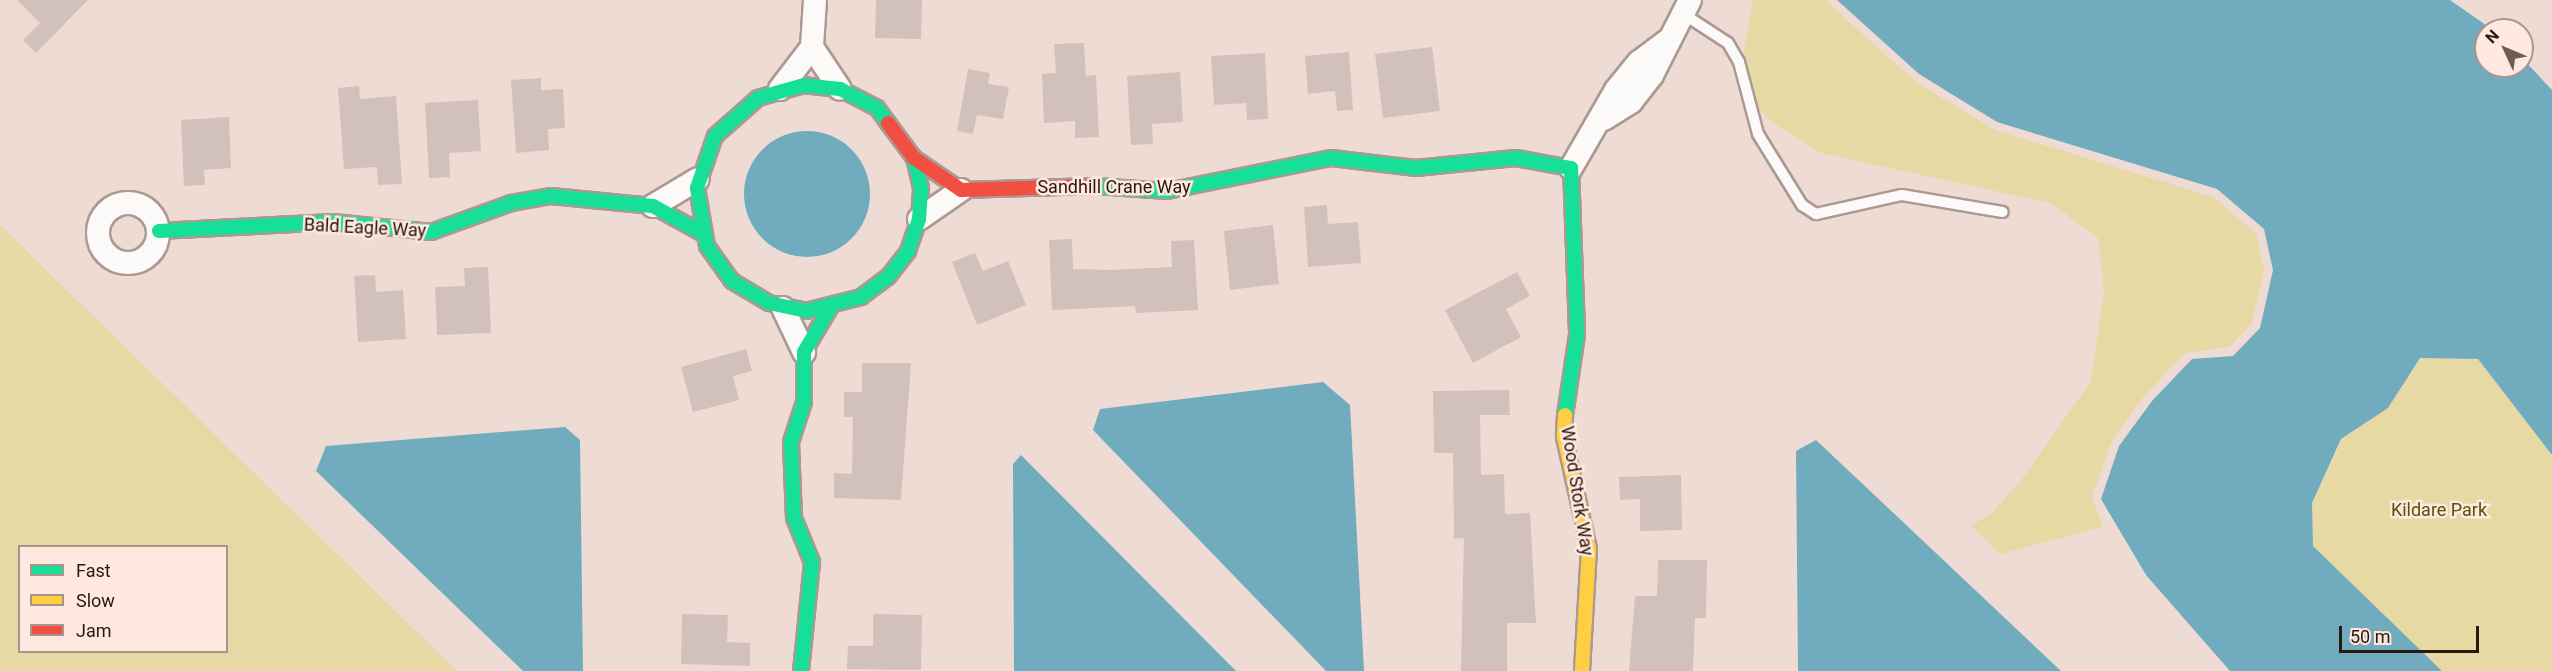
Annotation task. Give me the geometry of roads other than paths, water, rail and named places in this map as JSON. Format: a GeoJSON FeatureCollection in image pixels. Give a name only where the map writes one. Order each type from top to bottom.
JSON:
{"type":"FeatureCollection","features":[{"type":"Feature","properties":{"kind":"street"},"geometry":{"type":"LineString","coordinates":[[780,89],[812,46],[815,0]]}},
{"type":"Feature","properties":{"kind":"street"},"geometry":{"type":"LineString","coordinates":[[1571,168],[1604,119],[1631,102],[1688,7]]}},
{"type":"Feature","properties":{"kind":"street"},"geometry":{"type":"LineString","coordinates":[[812,46],[840,89],[893,122],[914,158],[921,188],[919,219],[908,251],[888,277],[861,297],[830,308],[783,308],[732,281],[702,233],[698,179],[722,127],[748,104],[780,89],[840,89]]}},
{"type":"Feature","properties":{"kind":"street"},"geometry":{"type":"LineString","coordinates":[[914,158],[961,190],[919,219]]}},
{"type":"Feature","properties":{"kind":"street","name":"Sandhill Crane Way"},"geometry":{"type":"LineString","coordinates":[[961,190],[1070,184],[1167,190],[1331,158],[1416,168],[1516,158],[1571,168]]}},
{"type":"Feature","properties":{"kind":"street","name":"Wood Stork Way"},"geometry":{"type":"LineString","coordinates":[[1571,168],[1577,335],[1566,382],[1564,437],[1589,549],[1582,671]]}},
{"type":"Feature","properties":{"kind":"street"},"geometry":{"type":"LineString","coordinates":[[653,206],[698,179]]}},
{"type":"Feature","properties":{"kind":"street","name":"Bald Eagle Way"},"geometry":{"type":"LineString","coordinates":[[159,231],[333,222],[431,232],[511,203],[551,196],[653,206],[702,233]]}},
{"type":"Feature","properties":{"kind":"street"},"geometry":{"type":"LineString","coordinates":[[783,308],[804,352],[804,402],[790,442],[789,479],[794,518],[812,562],[801,671]]}},
{"type":"Feature","properties":{"kind":"street"},"geometry":{"type":"LineString","coordinates":[[804,352],[830,308]]}},
{"type":"Feature","properties":{"kind":"lane"},"geometry":{"type":"LineString","coordinates":[[1688,7],[1728,43],[1739,62],[1758,134],[1803,205],[1816,214],[1902,195],[2003,212]]}},
{"type":"Feature","properties":{"kind":"water"},"geometry":{"type":"Polygon","coordinates":[[[1837,0],[2450,0],[2476,18],[2474,78],[2534,78],[2534,71],[2552,90],[2552,455],[2478,359],[2420,358],[2388,408],[2341,439],[2312,503],[2313,546],[2442,671],[2230,671],[2146,575],[2101,499],[2119,446],[2152,401],[2192,359],[2233,356],[2260,328],[2273,270],[2264,229],[2217,189],[1997,122],[1919,74],[1837,0]]]}},
{"type":"Feature","properties":{"kind":"water"},"geometry":{"type":"Polygon","coordinates":[[[807,131],[831,136],[851,150],[865,170],[870,194],[865,218],[851,238],[831,252],[807,257],[783,252],[763,238],[749,218],[744,194],[749,170],[763,150],[783,136],[807,131]]]}},
{"type":"Feature","properties":{"kind":"water"},"geometry":{"type":"Polygon","coordinates":[[[1323,382],[1350,405],[1364,671],[1326,671],[1093,430],[1100,409],[1323,382]]]}},
{"type":"Feature","properties":{"kind":"water"},"geometry":{"type":"Polygon","coordinates":[[[565,427],[580,440],[583,671],[523,671],[316,471],[326,446],[565,427]]]}},
{"type":"Feature","properties":{"kind":"water"},"geometry":{"type":"Polygon","coordinates":[[[1816,440],[2061,671],[1798,671],[1796,451],[1816,440]]]}},
{"type":"Feature","properties":{"kind":"water"},"geometry":{"type":"Polygon","coordinates":[[[1021,455],[1236,671],[1014,671],[1013,464],[1021,455]]]}},
{"type":"Feature","properties":{"kind":"park label","name":"Kildare Park"},"geometry":{"type":"Point","coordinates":[2439,510]}}]}
